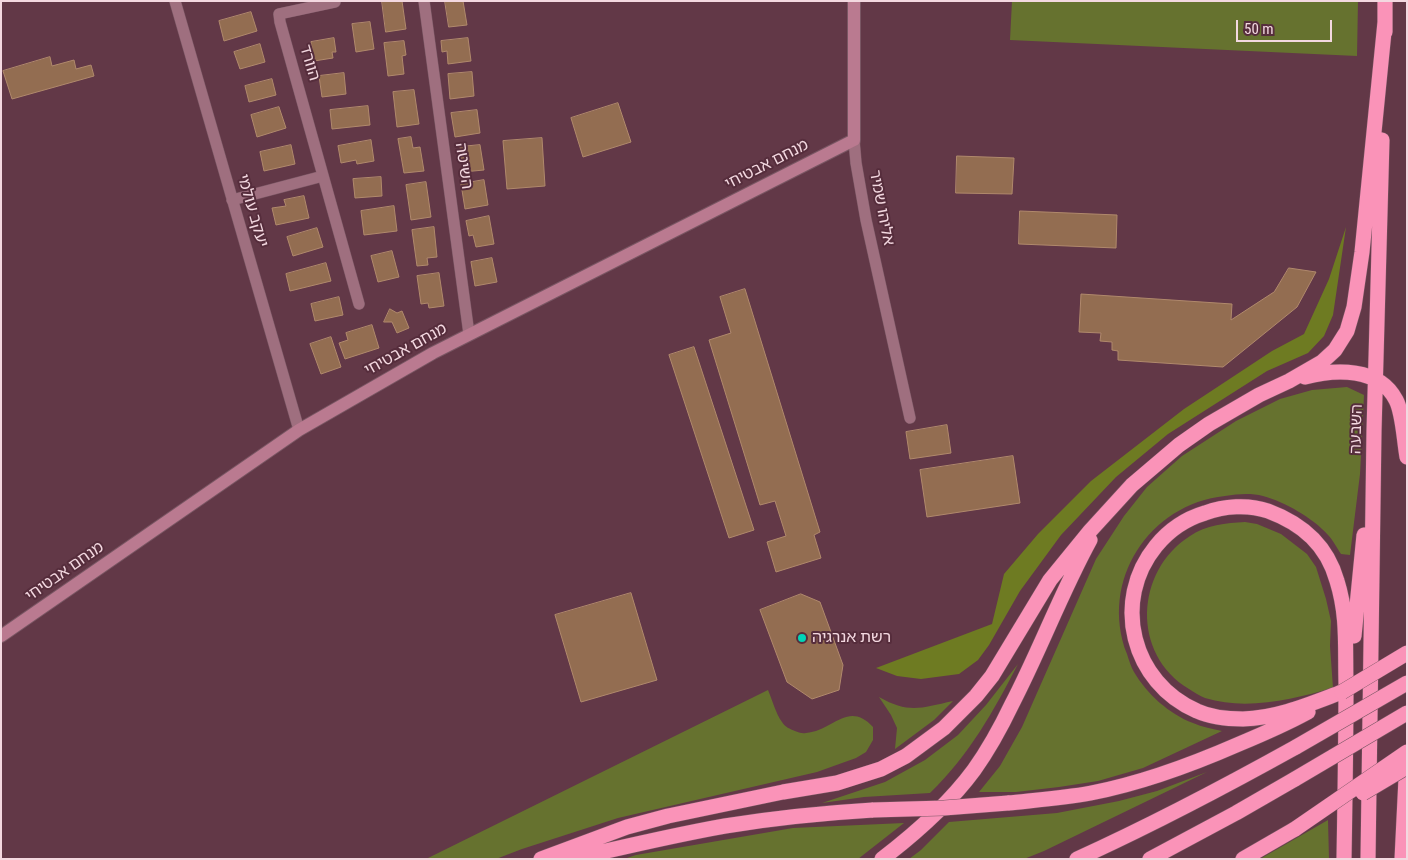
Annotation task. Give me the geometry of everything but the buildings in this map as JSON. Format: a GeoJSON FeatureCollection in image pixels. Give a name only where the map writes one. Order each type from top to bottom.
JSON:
{"type":"FeatureCollection","features":[{"type":"Feature","properties":{"kind":"highway","name":"השבעה"},"geometry":{"type":"LineString","coordinates":[[1368,859],[1374,431],[1377,381],[1385,1]]}},
{"type":"Feature","properties":{"kind":"highway"},"geometry":{"type":"LineString","coordinates":[[541,859],[627,827],[714,806],[837,783],[882,769],[906,756],[944,728],[976,696],[992,676],[1050,580],[1071,553],[1132,485],[1179,445],[1209,424],[1322,362],[1335,350],[1347,331],[1352,315],[1362,252],[1385,22]]}},
{"type":"Feature","properties":{"kind":"highway"},"geometry":{"type":"LineString","coordinates":[[1289,381],[1315,374],[1342,371],[1358,373],[1377,381],[1389,390],[1396,401],[1407,457]]}},
{"type":"Feature","properties":{"kind":"highway"},"geometry":{"type":"LineString","coordinates":[[1346,712],[1374,431]]}},
{"type":"Feature","properties":{"kind":"highway"},"geometry":{"type":"LineString","coordinates":[[1294,715],[1244,719],[1197,712],[1161,687],[1144,665],[1136,643],[1132,619],[1133,593],[1141,569],[1149,554],[1170,531],[1183,522],[1215,510],[1246,507],[1260,509],[1288,521],[1305,532],[1318,543],[1330,560],[1337,579],[1346,620],[1344,859]]}},
{"type":"Feature","properties":{"kind":"highway"},"geometry":{"type":"LineString","coordinates":[[882,859],[926,823],[975,769],[993,741],[1024,681],[1074,570],[1106,515]]}},
{"type":"Feature","properties":{"kind":"highway"},"geometry":{"type":"LineString","coordinates":[[572,859],[726,826],[812,814],[1008,803],[1093,792],[1126,785],[1164,775],[1206,759],[1342,692],[1407,653]]}},
{"type":"Feature","properties":{"kind":"highway"},"geometry":{"type":"LineString","coordinates":[[1077,859],[1232,783],[1407,683]]}},
{"type":"Feature","properties":{"kind":"highway"},"geometry":{"type":"LineString","coordinates":[[1150,859],[1236,813],[1407,712]]}},
{"type":"Feature","properties":{"kind":"highway"},"geometry":{"type":"LineString","coordinates":[[1295,829],[1407,752]]}},
{"type":"Feature","properties":{"kind":"highway"},"geometry":{"type":"LineString","coordinates":[[1402,859],[1407,756]]}},
{"type":"Feature","properties":{"kind":"highway"},"geometry":{"type":"LineString","coordinates":[[1243,859],[1407,768]]}},
{"type":"Feature","properties":{"kind":"street","name":"יעקב עולמי"},"geometry":{"type":"LineString","coordinates":[[175,1],[299,430]]}},
{"type":"Feature","properties":{"kind":"street","name":"השיטה"},"geometry":{"type":"LineString","coordinates":[[424,1],[469,334]]}},
{"type":"Feature","properties":{"kind":"street","name":"אליהו שמיר"},"geometry":{"type":"LineString","coordinates":[[854,1],[854,140],[856,163],[866,220],[910,418]]}},
{"type":"Feature","properties":{"kind":"street","name":"הוורד"},"geometry":{"type":"LineString","coordinates":[[335,2],[279,14],[359,304]]}},
{"type":"Feature","properties":{"kind":"street","name":"מנחם אבטיחי"},"geometry":{"type":"LineString","coordinates":[[1,636],[299,430],[382,381],[469,334],[854,140]]}},
{"type":"Feature","properties":{"kind":"street"},"geometry":{"type":"LineString","coordinates":[[232,200],[324,176]]}},
{"type":"Feature","properties":{"kind":"green space"},"geometry":{"type":"Polygon","coordinates":[[[1012,1],[1358,1],[1357,56],[1010,40],[1012,1]]]}},
{"type":"Feature","properties":{"kind":"green space"},"geometry":{"type":"Polygon","coordinates":[[[1346,227],[1333,315],[1324,336],[1308,353],[1267,371],[1168,434],[1116,477],[1061,535],[1020,591],[989,645],[978,660],[959,674],[921,679],[897,676],[876,668],[992,624],[1004,574],[1038,534],[1091,481],[1184,409],[1272,351],[1304,334],[1329,279],[1346,227]]]}},
{"type":"Feature","properties":{"kind":"green space"},"geometry":{"type":"Polygon","coordinates":[[[1347,387],[1364,395],[1360,474],[1350,555],[1341,554],[1332,539],[1322,529],[1289,506],[1263,496],[1235,495],[1198,502],[1174,514],[1153,530],[1137,551],[1126,574],[1120,600],[1120,627],[1134,672],[1145,688],[1167,709],[1196,724],[1222,731],[1143,768],[1098,781],[1016,792],[979,792],[1000,766],[1022,727],[1096,559],[1124,516],[1147,487],[1182,456],[1236,421],[1280,399],[1312,390],[1347,387]]]}},
{"type":"Feature","properties":{"kind":"green space"},"geometry":{"type":"Polygon","coordinates":[[[1245,522],[1257,524],[1281,534],[1307,554],[1316,567],[1331,621],[1330,646],[1333,688],[1270,702],[1221,702],[1205,698],[1189,689],[1170,674],[1157,655],[1149,634],[1147,613],[1150,591],[1158,570],[1172,551],[1196,532],[1216,525],[1245,522]]]}},
{"type":"Feature","properties":{"kind":"green space"},"geometry":{"type":"Polygon","coordinates":[[[1018,664],[980,732],[957,763],[930,793],[864,797],[822,803],[885,782],[925,760],[958,735],[986,705],[1018,664]]]}},
{"type":"Feature","properties":{"kind":"green space"},"geometry":{"type":"Polygon","coordinates":[[[768,690],[780,719],[791,729],[803,733],[816,731],[840,719],[856,716],[864,719],[873,727],[873,740],[866,752],[856,758],[817,772],[618,818],[496,859],[426,859],[768,690]]]}},
{"type":"Feature","properties":{"kind":"green space"},"geometry":{"type":"Polygon","coordinates":[[[879,697],[907,708],[953,701],[934,720],[895,749],[897,728],[879,697]]]}},
{"type":"Feature","properties":{"kind":"green space"},"geometry":{"type":"Polygon","coordinates":[[[1207,772],[1024,859],[909,859],[921,850],[949,822],[1057,813],[1119,801],[1157,791],[1207,772]]]}},
{"type":"Feature","properties":{"kind":"green space"},"geometry":{"type":"Polygon","coordinates":[[[1328,820],[1329,859],[1260,859],[1328,820]]]}},
{"type":"Feature","properties":{"kind":"green space"},"geometry":{"type":"Polygon","coordinates":[[[904,823],[858,859],[624,859],[636,855],[793,828],[904,823]]]}},
{"type":"Feature","properties":{"kind":"place","name":"רשת אנרגיה"},"geometry":{"type":"Point","coordinates":[802,638]}}]}
